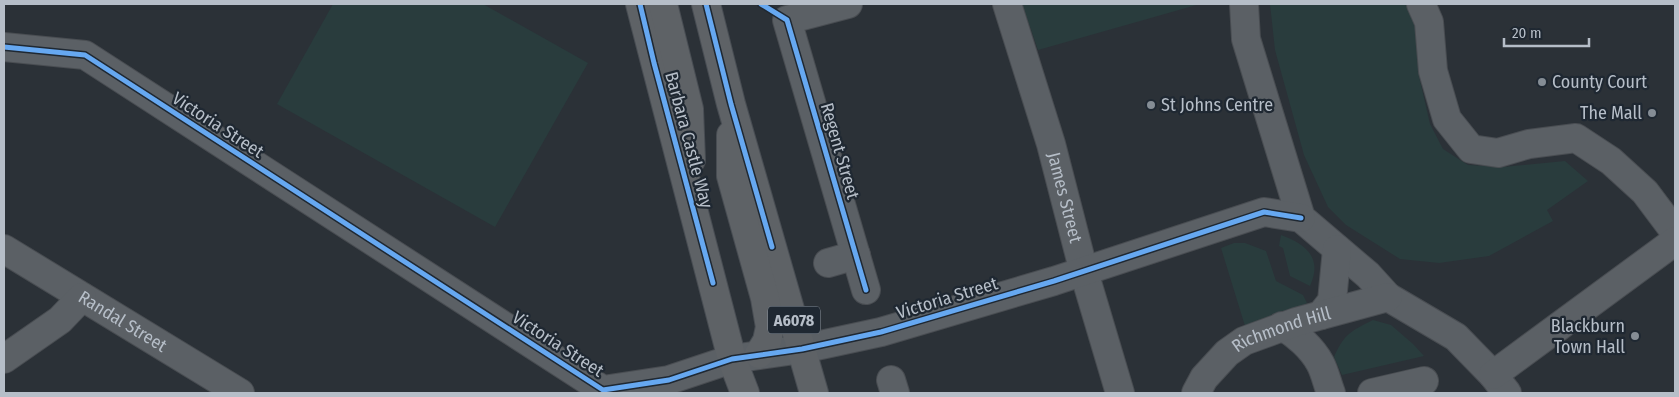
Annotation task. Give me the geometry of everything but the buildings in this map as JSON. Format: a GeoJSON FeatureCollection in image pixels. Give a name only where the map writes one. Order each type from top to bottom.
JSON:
{"type":"FeatureCollection","features":[{"type":"Feature","properties":{"kind":"highway","name":"Barbara Castle Way"},"geometry":{"type":"LineString","coordinates":[[640,4],[732,358],[745,393]]}},
{"type":"Feature","properties":{"kind":"highway"},"geometry":{"type":"LineString","coordinates":[[663,4],[689,110],[693,209]]}},
{"type":"Feature","properties":{"kind":"highway","name":"A6078"},"geometry":{"type":"LineString","coordinates":[[706,4],[731,104],[814,393]]}},
{"type":"Feature","properties":{"kind":"highway","name":"A6078"},"geometry":{"type":"LineString","coordinates":[[731,104],[731,176],[765,298],[770,328],[767,341],[759,354]]}},
{"type":"Feature","properties":{"kind":"street","name":"Regent Street"},"geometry":{"type":"LineString","coordinates":[[848,4],[787,20],[866,290]]}},
{"type":"Feature","properties":{"kind":"street","name":"James Street"},"geometry":{"type":"LineString","coordinates":[[1007,4],[1051,144],[1084,272],[1120,393]]}},
{"type":"Feature","properties":{"kind":"street"},"geometry":{"type":"LineString","coordinates":[[1244,4],[1246,39],[1302,218],[1368,275],[1388,297],[1456,337],[1500,384],[1675,241]]}},
{"type":"Feature","properties":{"kind":"street"},"geometry":{"type":"LineString","coordinates":[[1421,4],[1429,22],[1433,71],[1447,119],[1471,149],[1498,153],[1529,144],[1576,138],[1611,161],[1645,192],[1675,232]]}},
{"type":"Feature","properties":{"kind":"street","name":"Victoria Street"},"geometry":{"type":"LineString","coordinates":[[4,47],[85,55],[602,392],[669,380],[732,358],[802,349],[881,332],[1084,272],[1264,212],[1302,218]]}},
{"type":"Feature","properties":{"kind":"street"},"geometry":{"type":"LineString","coordinates":[[1321,315],[1332,301],[1337,248]]}},
{"type":"Feature","properties":{"kind":"street","name":"Randal Street"},"geometry":{"type":"LineString","coordinates":[[4,249],[240,393]]}},
{"type":"Feature","properties":{"kind":"street"},"geometry":{"type":"LineString","coordinates":[[828,264],[856,256]]}},
{"type":"Feature","properties":{"kind":"street"},"geometry":{"type":"LineString","coordinates":[[4,359],[60,320],[82,297]]}},
{"type":"Feature","properties":{"kind":"street","name":"Richmond Hill"},"geometry":{"type":"LineString","coordinates":[[1196,393],[1204,378],[1227,353],[1244,341],[1282,326],[1388,297]]}},
{"type":"Feature","properties":{"kind":"street"},"geometry":{"type":"LineString","coordinates":[[1282,326],[1307,346],[1320,362],[1331,393]]}},
{"type":"Feature","properties":{"kind":"street"},"geometry":{"type":"LineString","coordinates":[[1372,393],[1424,381]]}},
{"type":"Feature","properties":{"kind":"shaded area"},"geometry":{"type":"Polygon","coordinates":[[[333,4],[483,4],[588,63],[495,227],[277,104],[333,4]]]}},
{"type":"Feature","properties":{"kind":"shaded area"},"geometry":{"type":"Polygon","coordinates":[[[1022,4],[1200,4],[1038,50],[1022,4]]]}},
{"type":"Feature","properties":{"kind":"shaded area"},"geometry":{"type":"Polygon","coordinates":[[[1270,4],[1405,4],[1417,24],[1419,76],[1430,124],[1443,149],[1468,165],[1503,167],[1565,161],[1588,181],[1547,210],[1553,221],[1489,256],[1439,263],[1400,259],[1346,225],[1328,207],[1304,155],[1275,50],[1270,4]]]}},
{"type":"Feature","properties":{"kind":"shaded area"},"geometry":{"type":"Polygon","coordinates":[[[1281,235],[1298,243],[1310,253],[1313,260],[1314,276],[1310,286],[1290,276],[1283,248],[1279,246],[1281,235]]]}},
{"type":"Feature","properties":{"kind":"shaded area"},"geometry":{"type":"Polygon","coordinates":[[[1234,243],[1245,243],[1266,251],[1276,281],[1303,295],[1307,303],[1293,311],[1245,326],[1221,248],[1234,243]]]}},
{"type":"Feature","properties":{"kind":"shaded area"},"geometry":{"type":"Polygon","coordinates":[[[1373,320],[1391,325],[1424,356],[1342,375],[1334,357],[1341,343],[1349,334],[1373,320]]]}},
{"type":"Feature","properties":{"kind":"cycle path"},"geometry":{"type":"LineString","coordinates":[[640,4],[713,283]]}},
{"type":"Feature","properties":{"kind":"cycle path"},"geometry":{"type":"LineString","coordinates":[[706,4],[731,104],[772,247]]}},
{"type":"Feature","properties":{"kind":"cycle path"},"geometry":{"type":"LineString","coordinates":[[761,4],[787,20],[866,290]]}},
{"type":"Feature","properties":{"kind":"cycle path"},"geometry":{"type":"LineString","coordinates":[[4,47],[85,55],[603,390],[669,380],[732,359],[802,349],[881,332],[1054,281],[1264,212],[1301,218]]}},
{"type":"Feature","properties":{"kind":"place","name":"County Court"},"geometry":{"type":"Point","coordinates":[1542,82]}},
{"type":"Feature","properties":{"kind":"place","name":"St Johns Centre"},"geometry":{"type":"Point","coordinates":[1151,105]}},
{"type":"Feature","properties":{"kind":"place","name":"The Mall"},"geometry":{"type":"Point","coordinates":[1652,113]}},
{"type":"Feature","properties":{"kind":"place","name":"Blackburn Town Hall"},"geometry":{"type":"Point","coordinates":[1635,336]}}]}
